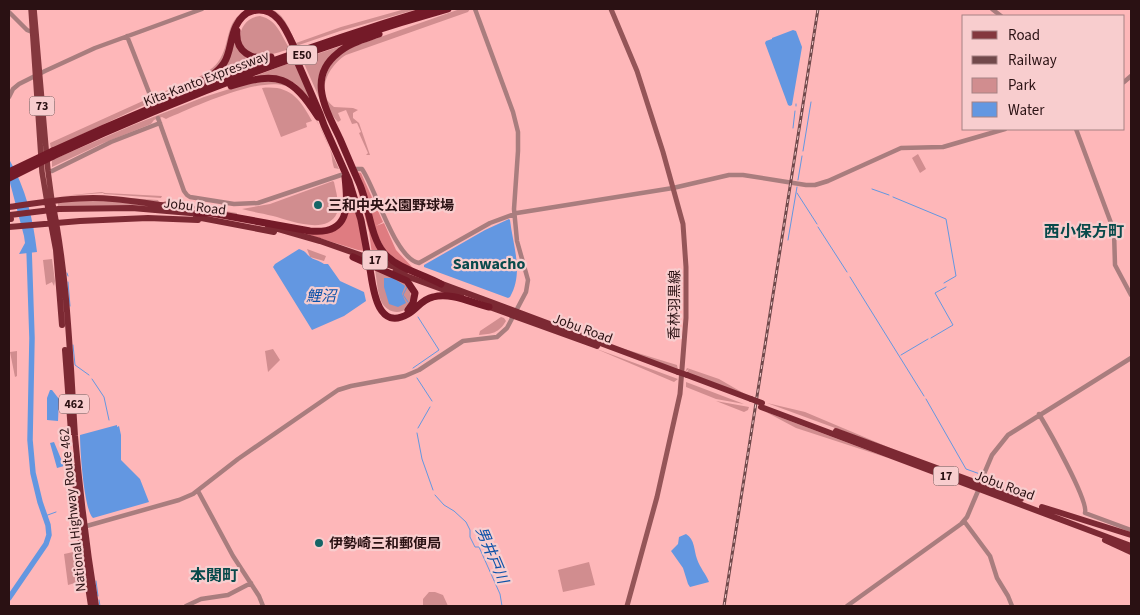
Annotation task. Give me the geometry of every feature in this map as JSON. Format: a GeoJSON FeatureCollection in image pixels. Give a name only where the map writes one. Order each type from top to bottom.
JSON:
{"type":"FeatureCollection","features":[{"type":"Feature","properties":{"kind":"highway","name":"Kita-Kanto Expressway"},"geometry":{"type":"LineString","coordinates":[[9,178],[121,120],[235,74],[340,36],[430,9]]}},
{"type":"Feature","properties":{"kind":"highway","name":"Kita-Kanto Expressway"},"geometry":{"type":"LineString","coordinates":[[9,172],[161,109],[287,60],[447,9]]}},
{"type":"Feature","properties":{"kind":"highway"},"geometry":{"type":"LineString","coordinates":[[10,215],[33,204],[86,198],[114,199],[211,212],[310,231],[328,230],[339,223],[346,212],[347,198],[342,172],[327,123],[321,87],[325,69],[335,55],[354,44],[447,9]]}},
{"type":"Feature","properties":{"kind":"highway"},"geometry":{"type":"LineString","coordinates":[[121,120],[200,83],[218,70],[227,57],[236,25],[248,12],[262,10],[274,15],[284,26],[293,48],[280,25],[269,16],[259,13],[250,15],[239,26],[237,39],[240,48],[247,55],[258,58],[270,58],[340,36]]}},
{"type":"Feature","properties":{"kind":"highway"},"geometry":{"type":"LineString","coordinates":[[298,60],[320,114],[344,149],[365,200],[375,237],[383,251],[396,263],[441,284]]}},
{"type":"Feature","properties":{"kind":"highway"},"geometry":{"type":"LineString","coordinates":[[161,109],[243,82],[262,78],[291,84],[300,91],[327,123]]}},
{"type":"Feature","properties":{"kind":"highway"},"geometry":{"type":"LineString","coordinates":[[349,163],[352,180],[364,218],[376,302],[381,311],[390,316],[404,316],[427,299],[439,296],[489,307]]}},
{"type":"Feature","properties":{"kind":"highway"},"geometry":{"type":"LineString","coordinates":[[342,172],[357,203],[369,252]]}},
{"type":"Feature","properties":{"kind":"highway","name":"National Highway Route 462"},"geometry":{"type":"LineString","coordinates":[[50,202],[54,223],[81,527],[91,606]]}},
{"type":"Feature","properties":{"kind":"highway","name":"Jobu Road"},"geometry":{"type":"LineString","coordinates":[[10,215],[132,208],[224,217],[304,236],[441,284],[515,314],[1131,542]]}},
{"type":"Feature","properties":{"kind":"highway","name":"Jobu Road"},"geometry":{"type":"LineString","coordinates":[[59,211],[149,213],[217,220],[296,238],[489,307],[515,314]]}},
{"type":"Feature","properties":{"kind":"highway"},"geometry":{"type":"LineString","coordinates":[[197,213],[211,212],[224,217]]}},
{"type":"Feature","properties":{"kind":"highway"},"geometry":{"type":"LineString","coordinates":[[11,227],[148,218],[217,220]]}},
{"type":"Feature","properties":{"kind":"highway"},"geometry":{"type":"LineString","coordinates":[[353,257],[407,281],[414,293],[413,303],[409,310],[391,314],[383,309],[378,300],[371,270]]}},
{"type":"Feature","properties":{"kind":"highway"},"geometry":{"type":"LineString","coordinates":[[1042,510],[1131,535]]}},
{"type":"Feature","properties":{"kind":"highway"},"geometry":{"type":"LineString","coordinates":[[1042,510],[1131,552]]}},
{"type":"Feature","properties":{"kind":"highway","name":"Jobu Road"},"geometry":{"type":"LineString","coordinates":[[1042,510],[1131,546]]}},
{"type":"Feature","properties":{"kind":"highway","name":"National Highway Route 462"},"geometry":{"type":"LineString","coordinates":[[81,527],[96,606]]}},
{"type":"Feature","properties":{"kind":"main road","name":"73"},"geometry":{"type":"LineString","coordinates":[[33,9],[32,32],[50,202]]}},
{"type":"Feature","properties":{"kind":"main road","name":"73"},"geometry":{"type":"LineString","coordinates":[[33,9],[43,180],[50,202]]}},
{"type":"Feature","properties":{"kind":"main road","name":"香林羽黒線"},"geometry":{"type":"LineString","coordinates":[[611,9],[641,84],[673,188],[686,247],[686,318],[681,389],[657,497],[627,606]]}},
{"type":"Feature","properties":{"kind":"street"},"geometry":{"type":"LineString","coordinates":[[9,97],[17,86],[37,74],[96,48],[202,9]]}},
{"type":"Feature","properties":{"kind":"street"},"geometry":{"type":"LineString","coordinates":[[81,527],[184,498],[198,490],[238,459],[333,393],[346,387],[413,373],[463,341],[492,339],[505,331],[526,292],[528,280],[517,241],[514,213],[519,141],[517,127],[475,9]]}},
{"type":"Feature","properties":{"kind":"street"},"geometry":{"type":"LineString","coordinates":[[9,12],[26,30],[32,32]]}},
{"type":"Feature","properties":{"kind":"street"},"geometry":{"type":"LineString","coordinates":[[127,36],[152,100]]}},
{"type":"Feature","properties":{"kind":"street"},"geometry":{"type":"LineString","coordinates":[[48,171],[159,121],[186,193],[190,197],[234,204],[259,203],[342,172]]}},
{"type":"Feature","properties":{"kind":"street"},"geometry":{"type":"LineString","coordinates":[[356,170],[362,169],[366,176],[400,248],[409,258],[417,263],[422,262],[490,223],[514,213],[673,188],[729,176],[740,175],[806,185],[816,184],[825,182],[901,148],[943,147],[1002,130]]}},
{"type":"Feature","properties":{"kind":"street"},"geometry":{"type":"LineString","coordinates":[[1076,130],[1114,230],[1115,265],[1131,295]]}},
{"type":"Feature","properties":{"kind":"street"},"geometry":{"type":"LineString","coordinates":[[206,200],[206,206]]}},
{"type":"Feature","properties":{"kind":"street"},"geometry":{"type":"LineString","coordinates":[[981,481],[989,461],[1003,440],[1015,430],[1131,358]]}},
{"type":"Feature","properties":{"kind":"street"},"geometry":{"type":"LineString","coordinates":[[1039,414],[1055,442],[1086,507],[1085,514],[1131,530]]}},
{"type":"Feature","properties":{"kind":"street"},"geometry":{"type":"LineString","coordinates":[[198,490],[233,556],[259,596],[263,606]]}},
{"type":"Feature","properties":{"kind":"street"},"geometry":{"type":"LineString","coordinates":[[847,606],[927,550],[964,521],[978,491]]}},
{"type":"Feature","properties":{"kind":"street"},"geometry":{"type":"LineString","coordinates":[[964,521],[990,556],[998,581],[1012,606]]}},
{"type":"Feature","properties":{"kind":"street"},"geometry":{"type":"LineString","coordinates":[[186,606],[202,599],[224,597],[251,583]]}},
{"type":"Feature","properties":{"kind":"green space"},"geometry":{"type":"Polygon","coordinates":[[[248,9],[218,67],[202,78],[51,149],[50,143],[145,100],[154,99],[156,95],[206,73],[213,68],[222,55],[231,26],[240,14],[248,9]]]}},
{"type":"Feature","properties":{"kind":"green space"},"geometry":{"type":"Polygon","coordinates":[[[267,9],[273,10],[282,17],[296,43],[341,27],[405,9],[418,9],[340,31],[296,46],[267,9]]]}},
{"type":"Feature","properties":{"kind":"green space"},"geometry":{"type":"Polygon","coordinates":[[[460,9],[470,9],[468,12],[346,55],[329,72],[325,87],[326,74],[330,66],[337,57],[352,47],[460,9]]]}},
{"type":"Feature","properties":{"kind":"green space"},"geometry":{"type":"Polygon","coordinates":[[[260,16],[275,25],[290,49],[263,56],[254,55],[247,51],[240,40],[240,34],[247,22],[260,16]]]}},
{"type":"Feature","properties":{"kind":"green space"},"geometry":{"type":"Polygon","coordinates":[[[234,37],[242,54],[260,61],[208,80],[219,72],[234,37]]]}},
{"type":"Feature","properties":{"kind":"green space"},"geometry":{"type":"Polygon","coordinates":[[[347,44],[326,62],[322,104],[302,59],[347,44]]]}},
{"type":"Feature","properties":{"kind":"green space"},"geometry":{"type":"Polygon","coordinates":[[[295,61],[315,107],[303,90],[290,80],[274,76],[253,77],[295,61]]]}},
{"type":"Feature","properties":{"kind":"green space"},"geometry":{"type":"Polygon","coordinates":[[[270,80],[290,86],[296,92],[281,85],[266,85],[230,93],[166,119],[162,117],[154,120],[151,124],[101,144],[52,167],[52,160],[204,97],[239,86],[270,80]]]}},
{"type":"Feature","properties":{"kind":"green space"},"geometry":{"type":"Polygon","coordinates":[[[262,88],[287,91],[303,106],[312,121],[306,123],[307,127],[281,137],[262,88]]]}},
{"type":"Feature","properties":{"kind":"green space"},"geometry":{"type":"Polygon","coordinates":[[[325,88],[328,101],[334,107],[358,110],[353,113],[353,118],[359,123],[370,155],[366,155],[368,153],[359,133],[361,132],[357,123],[352,124],[346,110],[338,113],[341,120],[338,122],[333,115],[326,99],[324,91],[325,88]]]}},
{"type":"Feature","properties":{"kind":"green space"},"geometry":{"type":"Polygon","coordinates":[[[300,96],[309,106],[320,127],[310,111],[300,96]]]}},
{"type":"Feature","properties":{"kind":"green space"},"geometry":{"type":"Polygon","coordinates":[[[329,147],[339,169],[334,168],[329,147]]]}},
{"type":"Feature","properties":{"kind":"green space"},"geometry":{"type":"Polygon","coordinates":[[[918,154],[926,169],[920,173],[912,158],[918,154]]]}},
{"type":"Feature","properties":{"kind":"green space"},"geometry":{"type":"Polygon","coordinates":[[[333,181],[338,209],[332,220],[325,224],[307,225],[242,209],[270,204],[333,181]]]}},
{"type":"Feature","properties":{"kind":"green space"},"geometry":{"type":"Polygon","coordinates":[[[102,192],[162,196],[161,198],[103,193],[62,196],[102,192]]]}},
{"type":"Feature","properties":{"kind":"green space"},"geometry":{"type":"Polygon","coordinates":[[[127,198],[158,200],[162,203],[165,201],[237,213],[237,215],[127,198]]]}},
{"type":"Feature","properties":{"kind":"green space"},"geometry":{"type":"Polygon","coordinates":[[[99,200],[162,207],[58,207],[58,202],[99,200]]]}},
{"type":"Feature","properties":{"kind":"green space"},"geometry":{"type":"Polygon","coordinates":[[[307,249],[326,256],[324,261],[310,257],[307,249]]]}},
{"type":"Feature","properties":{"kind":"green space"},"geometry":{"type":"Polygon","coordinates":[[[52,259],[54,286],[52,282],[46,285],[43,260],[52,259]]]}},
{"type":"Feature","properties":{"kind":"green space"},"geometry":{"type":"Polygon","coordinates":[[[375,270],[398,278],[405,283],[411,296],[411,302],[403,311],[391,311],[381,301],[375,270]]]}},
{"type":"Feature","properties":{"kind":"green space"},"geometry":{"type":"Polygon","coordinates":[[[501,317],[506,321],[498,330],[479,335],[480,331],[501,317]]]}},
{"type":"Feature","properties":{"kind":"green space"},"geometry":{"type":"Polygon","coordinates":[[[618,347],[677,365],[678,370],[618,347]]]}},
{"type":"Feature","properties":{"kind":"green space"},"geometry":{"type":"Polygon","coordinates":[[[594,348],[678,379],[674,382],[594,348]]]}},
{"type":"Feature","properties":{"kind":"green space"},"geometry":{"type":"Polygon","coordinates":[[[273,349],[280,360],[268,372],[265,351],[273,349]]]}},
{"type":"Feature","properties":{"kind":"green space"},"geometry":{"type":"Polygon","coordinates":[[[17,351],[17,376],[15,377],[10,352],[17,351]]]}},
{"type":"Feature","properties":{"kind":"green space"},"geometry":{"type":"Polygon","coordinates":[[[687,368],[719,379],[745,394],[686,373],[689,369],[685,372],[687,368]]]}},
{"type":"Feature","properties":{"kind":"green space"},"geometry":{"type":"Polygon","coordinates":[[[686,382],[744,404],[716,399],[686,387],[686,382]]]}},
{"type":"Feature","properties":{"kind":"green space"},"geometry":{"type":"Polygon","coordinates":[[[716,401],[749,407],[744,412],[716,401]]]}},
{"type":"Feature","properties":{"kind":"green space"},"geometry":{"type":"Polygon","coordinates":[[[767,403],[805,412],[895,450],[767,403]]]}},
{"type":"Feature","properties":{"kind":"green space"},"geometry":{"type":"Polygon","coordinates":[[[766,412],[888,458],[796,428],[766,412]]]}},
{"type":"Feature","properties":{"kind":"green space"},"geometry":{"type":"Polygon","coordinates":[[[78,551],[82,581],[68,585],[64,554],[78,551]]]}},
{"type":"Feature","properties":{"kind":"green space"},"geometry":{"type":"Polygon","coordinates":[[[589,562],[595,585],[563,592],[558,570],[589,562]]]}},
{"type":"Feature","properties":{"kind":"green space"},"geometry":{"type":"Polygon","coordinates":[[[429,592],[443,595],[448,606],[423,606],[423,599],[429,592]]]}},
{"type":"Feature","properties":{"kind":"shaded area"},"geometry":{"type":"Polygon","coordinates":[[[357,172],[361,173],[383,222],[376,226],[384,223],[396,250],[413,268],[401,263],[385,250],[375,230],[368,202],[357,172]]]}},
{"type":"Feature","properties":{"kind":"shaded area"},"geometry":{"type":"Polygon","coordinates":[[[355,179],[375,240],[396,264],[374,257],[375,254],[372,254],[369,232],[355,179]]]}},
{"type":"Feature","properties":{"kind":"shaded area"},"geometry":{"type":"Polygon","coordinates":[[[347,182],[353,199],[365,251],[290,229],[314,233],[344,221],[347,182]]]}},
{"type":"Feature","properties":{"kind":"water"},"geometry":{"type":"Polygon","coordinates":[[[793,30],[796,31],[802,47],[792,105],[790,106],[765,43],[772,38],[793,30]]]}},
{"type":"Feature","properties":{"kind":"water"},"geometry":{"type":"Polygon","coordinates":[[[9,159],[20,181],[28,204],[37,252],[19,254],[25,243],[9,179],[9,159]]]}},
{"type":"Feature","properties":{"kind":"water"},"geometry":{"type":"Polygon","coordinates":[[[509,219],[517,269],[514,288],[510,297],[508,298],[424,267],[424,265],[485,230],[509,219]]]}},
{"type":"Feature","properties":{"kind":"water","name":"鯉沼"},"geometry":{"type":"Polygon","coordinates":[[[299,249],[312,258],[328,264],[340,281],[364,292],[366,301],[344,316],[312,330],[273,267],[299,249]]]}},
{"type":"Feature","properties":{"kind":"water"},"geometry":{"type":"Polygon","coordinates":[[[384,278],[393,278],[405,286],[402,294],[406,303],[398,307],[389,304],[384,287],[384,278]]]}},
{"type":"Feature","properties":{"kind":"water"},"geometry":{"type":"Polygon","coordinates":[[[50,390],[59,399],[58,421],[47,420],[47,398],[50,390]]]}},
{"type":"Feature","properties":{"kind":"water"},"geometry":{"type":"Polygon","coordinates":[[[117,425],[121,435],[121,460],[140,479],[149,502],[93,518],[87,504],[85,492],[80,435],[117,425]]]}},
{"type":"Feature","properties":{"kind":"water"},"geometry":{"type":"Polygon","coordinates":[[[54,442],[64,466],[57,468],[50,443],[54,442]]]}},
{"type":"Feature","properties":{"kind":"water"},"geometry":{"type":"Polygon","coordinates":[[[686,534],[693,542],[698,562],[709,582],[690,587],[683,568],[671,551],[678,544],[679,537],[686,534]]]}},
{"type":"Feature","properties":{"kind":"waterway"},"geometry":{"type":"LineString","coordinates":[[803,151],[811,102]]}},
{"type":"Feature","properties":{"kind":"waterway"},"geometry":{"type":"LineString","coordinates":[[793,128],[795,111]]}},
{"type":"Feature","properties":{"kind":"waterway"},"geometry":{"type":"LineString","coordinates":[[798,180],[802,156]]}},
{"type":"Feature","properties":{"kind":"waterway"},"geometry":{"type":"LineString","coordinates":[[788,240],[797,187]]}},
{"type":"Feature","properties":{"kind":"waterway"},"geometry":{"type":"LineString","coordinates":[[872,189],[889,195]]}},
{"type":"Feature","properties":{"kind":"waterway"},"geometry":{"type":"LineString","coordinates":[[797,193],[817,224]]}},
{"type":"Feature","properties":{"kind":"waterway"},"geometry":{"type":"LineString","coordinates":[[893,197],[946,219],[956,276],[944,283]]}},
{"type":"Feature","properties":{"kind":"waterway"},"geometry":{"type":"LineString","coordinates":[[818,227],[847,272]]}},
{"type":"Feature","properties":{"kind":"waterway"},"geometry":{"type":"LineString","coordinates":[[9,598],[46,544],[49,535],[48,525],[33,473],[30,440],[32,338],[29,248]]}},
{"type":"Feature","properties":{"kind":"waterway"},"geometry":{"type":"LineString","coordinates":[[850,277],[924,396]]}},
{"type":"Feature","properties":{"kind":"waterway"},"geometry":{"type":"LineString","coordinates":[[68,282],[70,306]]}},
{"type":"Feature","properties":{"kind":"waterway","name":"男井戸川"},"geometry":{"type":"LineString","coordinates":[[407,287],[403,295],[408,302]]}},
{"type":"Feature","properties":{"kind":"waterway"},"geometry":{"type":"LineString","coordinates":[[931,338],[953,325],[935,293],[946,287]]}},
{"type":"Feature","properties":{"kind":"waterway","name":"男井戸川"},"geometry":{"type":"LineString","coordinates":[[413,368],[439,350],[418,317]]}},
{"type":"Feature","properties":{"kind":"waterway"},"geometry":{"type":"LineString","coordinates":[[901,355],[928,339]]}},
{"type":"Feature","properties":{"kind":"waterway"},"geometry":{"type":"LineString","coordinates":[[73,345],[75,365],[89,375]]}},
{"type":"Feature","properties":{"kind":"waterway","name":"男井戸川"},"geometry":{"type":"LineString","coordinates":[[417,378],[432,401]]}},
{"type":"Feature","properties":{"kind":"waterway"},"geometry":{"type":"LineString","coordinates":[[92,379],[104,397],[109,420]]}},
{"type":"Feature","properties":{"kind":"waterway"},"geometry":{"type":"LineString","coordinates":[[926,399],[966,469],[980,474]]}},
{"type":"Feature","properties":{"kind":"waterway","name":"男井戸川"},"geometry":{"type":"LineString","coordinates":[[418,428],[430,407]]}},
{"type":"Feature","properties":{"kind":"waterway","name":"男井戸川"},"geometry":{"type":"LineString","coordinates":[[417,433],[422,459],[433,490]]}},
{"type":"Feature","properties":{"kind":"waterway","name":"男井戸川"},"geometry":{"type":"LineString","coordinates":[[435,495],[444,505],[466,522],[470,530],[470,537],[475,547],[479,547],[500,594],[502,606]]}},
{"type":"Feature","properties":{"kind":"waterway"},"geometry":{"type":"LineString","coordinates":[[45,516],[56,512]]}},
{"type":"Feature","properties":{"kind":"waterway"},"geometry":{"type":"LineString","coordinates":[[78,551],[83,583]]}},
{"type":"Feature","properties":{"kind":"waterway"},"geometry":{"type":"LineString","coordinates":[[96,581],[98,596]]}},
{"type":"Feature","properties":{"kind":"waterway"},"geometry":{"type":"LineString","coordinates":[[99,600],[100,606]]}},
{"type":"Feature","properties":{"kind":"railway"},"geometry":{"type":"LineString","coordinates":[[724,606],[818,9]]}},
{"type":"Feature","properties":{"kind":"place","name":"三和中央公園野球場"},"geometry":{"type":"Point","coordinates":[318,205]}},
{"type":"Feature","properties":{"kind":"place","name":"伊勢崎三和郵便局"},"geometry":{"type":"Point","coordinates":[319,543]}},
{"type":"Feature","properties":{"kind":"district","name":"西小保方町"},"geometry":{"type":"Point","coordinates":[1084,231]}},
{"type":"Feature","properties":{"kind":"district","name":"Sanwacho"},"geometry":{"type":"Point","coordinates":[489,263]}},
{"type":"Feature","properties":{"kind":"district","name":"本関町"},"geometry":{"type":"Point","coordinates":[214,575]}}]}
